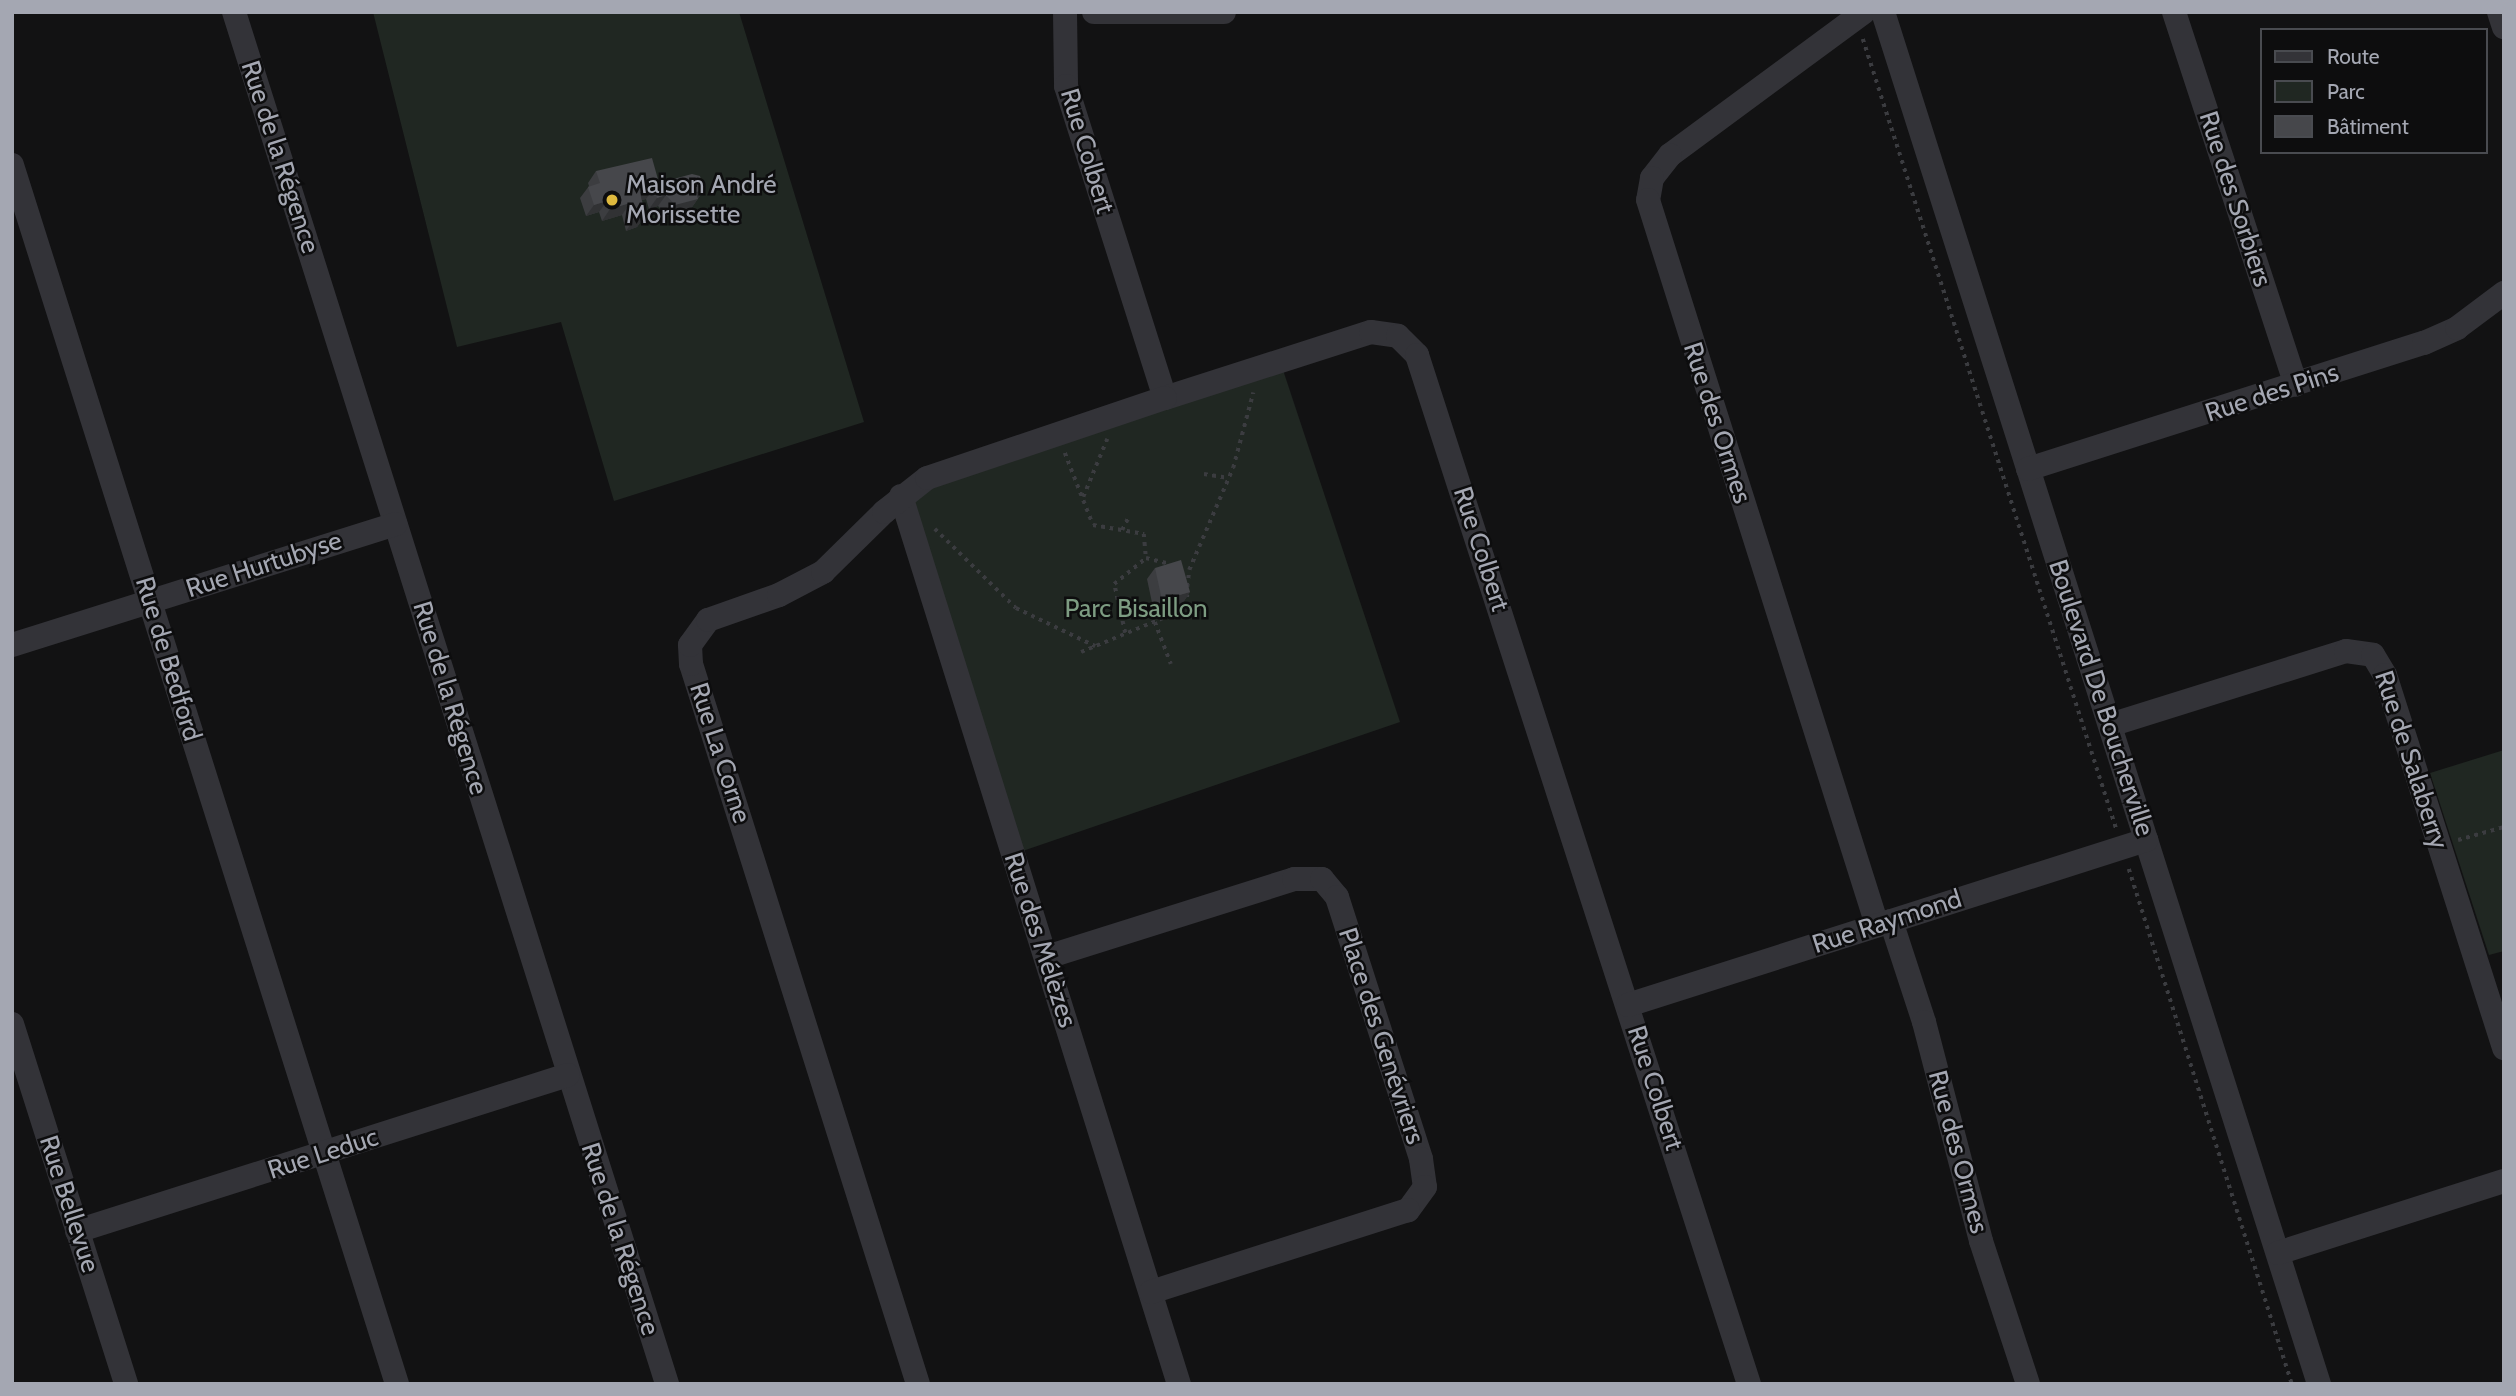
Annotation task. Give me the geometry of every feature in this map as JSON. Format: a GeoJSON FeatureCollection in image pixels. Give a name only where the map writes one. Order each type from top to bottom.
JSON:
{"type":"FeatureCollection","features":[{"type":"Feature","properties":{"kind":"street","name":"Rue de la Régence"},"geometry":{"type":"LineString","coordinates":[[234,12],[667,1384]]}},
{"type":"Feature","properties":{"kind":"street","name":"Rue Colbert"},"geometry":{"type":"LineString","coordinates":[[1065,12],[1066,86],[1165,398],[1371,332],[1398,336],[1414,349],[1749,1384]]}},
{"type":"Feature","properties":{"kind":"street"},"geometry":{"type":"LineString","coordinates":[[1094,12],[1224,12]]}},
{"type":"Feature","properties":{"kind":"street","name":"Boulevard De Boucherville"},"geometry":{"type":"LineString","coordinates":[[1883,12],[2319,1384]]}},
{"type":"Feature","properties":{"kind":"street","name":"Rue des Sorbiers"},"geometry":{"type":"LineString","coordinates":[[2175,12],[2296,385]]}},
{"type":"Feature","properties":{"kind":"street"},"geometry":{"type":"LineString","coordinates":[[2499,12],[2504,27]]}},
{"type":"Feature","properties":{"kind":"street","name":"Rue des Ormes"},"geometry":{"type":"LineString","coordinates":[[1863,24],[1670,155],[1652,178],[1648,200],[1884,923],[1924,1021],[1981,1241],[2028,1384]]}},
{"type":"Feature","properties":{"kind":"street","name":"Rue de Bedford"},"geometry":{"type":"LineString","coordinates":[[12,165],[397,1384]]}},
{"type":"Feature","properties":{"kind":"street","name":"Rue des Pins"},"geometry":{"type":"LineString","coordinates":[[2028,469],[2435,339],[2504,293]]}},
{"type":"Feature","properties":{"kind":"street","name":"Rue La Corne"},"geometry":{"type":"LineString","coordinates":[[918,1384],[689,652],[695,633],[708,620],[779,595],[823,572],[901,496],[927,478],[1056,432],[1165,398]]}},
{"type":"Feature","properties":{"kind":"street","name":"Rue des Mélèzes"},"geometry":{"type":"LineString","coordinates":[[901,496],[1011,855],[1047,957],[1179,1384]]}},
{"type":"Feature","properties":{"kind":"street","name":"Rue Hurtubyse"},"geometry":{"type":"LineString","coordinates":[[12,645],[396,524]]}},
{"type":"Feature","properties":{"kind":"street","name":"Rue de Salaberry"},"geometry":{"type":"LineString","coordinates":[[2110,725],[2346,651],[2363,650],[2381,664],[2504,1049]]}},
{"type":"Feature","properties":{"kind":"street","name":"Rue Raymond"},"geometry":{"type":"LineString","coordinates":[[1628,1005],[2146,840]]}},
{"type":"Feature","properties":{"kind":"street","name":"Place des Genévriers"},"geometry":{"type":"LineString","coordinates":[[1047,957],[1294,879],[1322,879],[1337,897],[1421,1159],[1425,1187],[1408,1210],[1151,1292]]}},
{"type":"Feature","properties":{"kind":"street","name":"Rue Bellevue"},"geometry":{"type":"LineString","coordinates":[[12,1024],[126,1384]]}},
{"type":"Feature","properties":{"kind":"street","name":"Rue Leduc"},"geometry":{"type":"LineString","coordinates":[[77,1231],[568,1075]]}},
{"type":"Feature","properties":{"kind":"street"},"geometry":{"type":"LineString","coordinates":[[2278,1253],[2504,1181]]}},
{"type":"Feature","properties":{"kind":"path","name":"Boulevard De Boucherville"},"geometry":{"type":"LineString","coordinates":[[1863,24],[2116,829]]}},
{"type":"Feature","properties":{"kind":"path"},"geometry":{"type":"LineString","coordinates":[[1081,652],[1155,622],[1186,606],[1189,570],[1229,478],[1259,368]]}},
{"type":"Feature","properties":{"kind":"path"},"geometry":{"type":"LineString","coordinates":[[1083,499],[1118,413]]}},
{"type":"Feature","properties":{"kind":"path"},"geometry":{"type":"LineString","coordinates":[[1056,432],[1093,526],[1144,534],[1146,558]]}},
{"type":"Feature","properties":{"kind":"path"},"geometry":{"type":"LineString","coordinates":[[1204,474],[1229,478]]}},
{"type":"Feature","properties":{"kind":"path"},"geometry":{"type":"LineString","coordinates":[[1122,530],[1128,517]]}},
{"type":"Feature","properties":{"kind":"path"},"geometry":{"type":"LineString","coordinates":[[930,524],[1016,608],[1095,646]]}},
{"type":"Feature","properties":{"kind":"path"},"geometry":{"type":"LineString","coordinates":[[1146,558],[1189,570]]}},
{"type":"Feature","properties":{"kind":"path"},"geometry":{"type":"LineString","coordinates":[[1125,634],[1114,584],[1146,558]]}},
{"type":"Feature","properties":{"kind":"path"},"geometry":{"type":"LineString","coordinates":[[1155,622],[1171,664]]}},
{"type":"Feature","properties":{"kind":"path"},"geometry":{"type":"LineString","coordinates":[[2440,846],[2504,827]]}},
{"type":"Feature","properties":{"kind":"path","name":"Boulevard De Boucherville"},"geometry":{"type":"LineString","coordinates":[[2127,865],[2292,1384]]}},
{"type":"Feature","properties":{"kind":"green space"},"geometry":{"type":"Polygon","coordinates":[[[373,12],[739,12],[864,422],[614,501],[561,322],[457,347],[373,12]]]}},
{"type":"Feature","properties":{"kind":"green space","name":"Parc Bisaillon"},"geometry":{"type":"Polygon","coordinates":[[[1280,361],[1400,722],[1011,855],[901,496],[1280,361]]]}},
{"type":"Feature","properties":{"kind":"green space"},"geometry":{"type":"Polygon","coordinates":[[[2504,750],[2504,951],[2489,955],[2430,773],[2504,750]]]}},
{"type":"Feature","properties":{"kind":"building"},"geometry":{"type":"Polygon","coordinates":[[[652,158],[661,190],[667,188],[666,181],[692,174],[700,176],[704,190],[696,192],[698,199],[675,205],[666,195],[657,198],[654,188],[640,192],[645,216],[634,219],[630,203],[610,209],[607,201],[594,205],[588,187],[600,183],[596,171],[652,158]]]}},
{"type":"Feature","properties":{"kind":"building"},"geometry":{"type":"Polygon","coordinates":[[[1181,560],[1190,592],[1162,600],[1155,568],[1181,560]]]}},
{"type":"Feature","properties":{"kind":"place","name":"Maison André Morissette"},"geometry":{"type":"Point","coordinates":[612,200]}}]}
